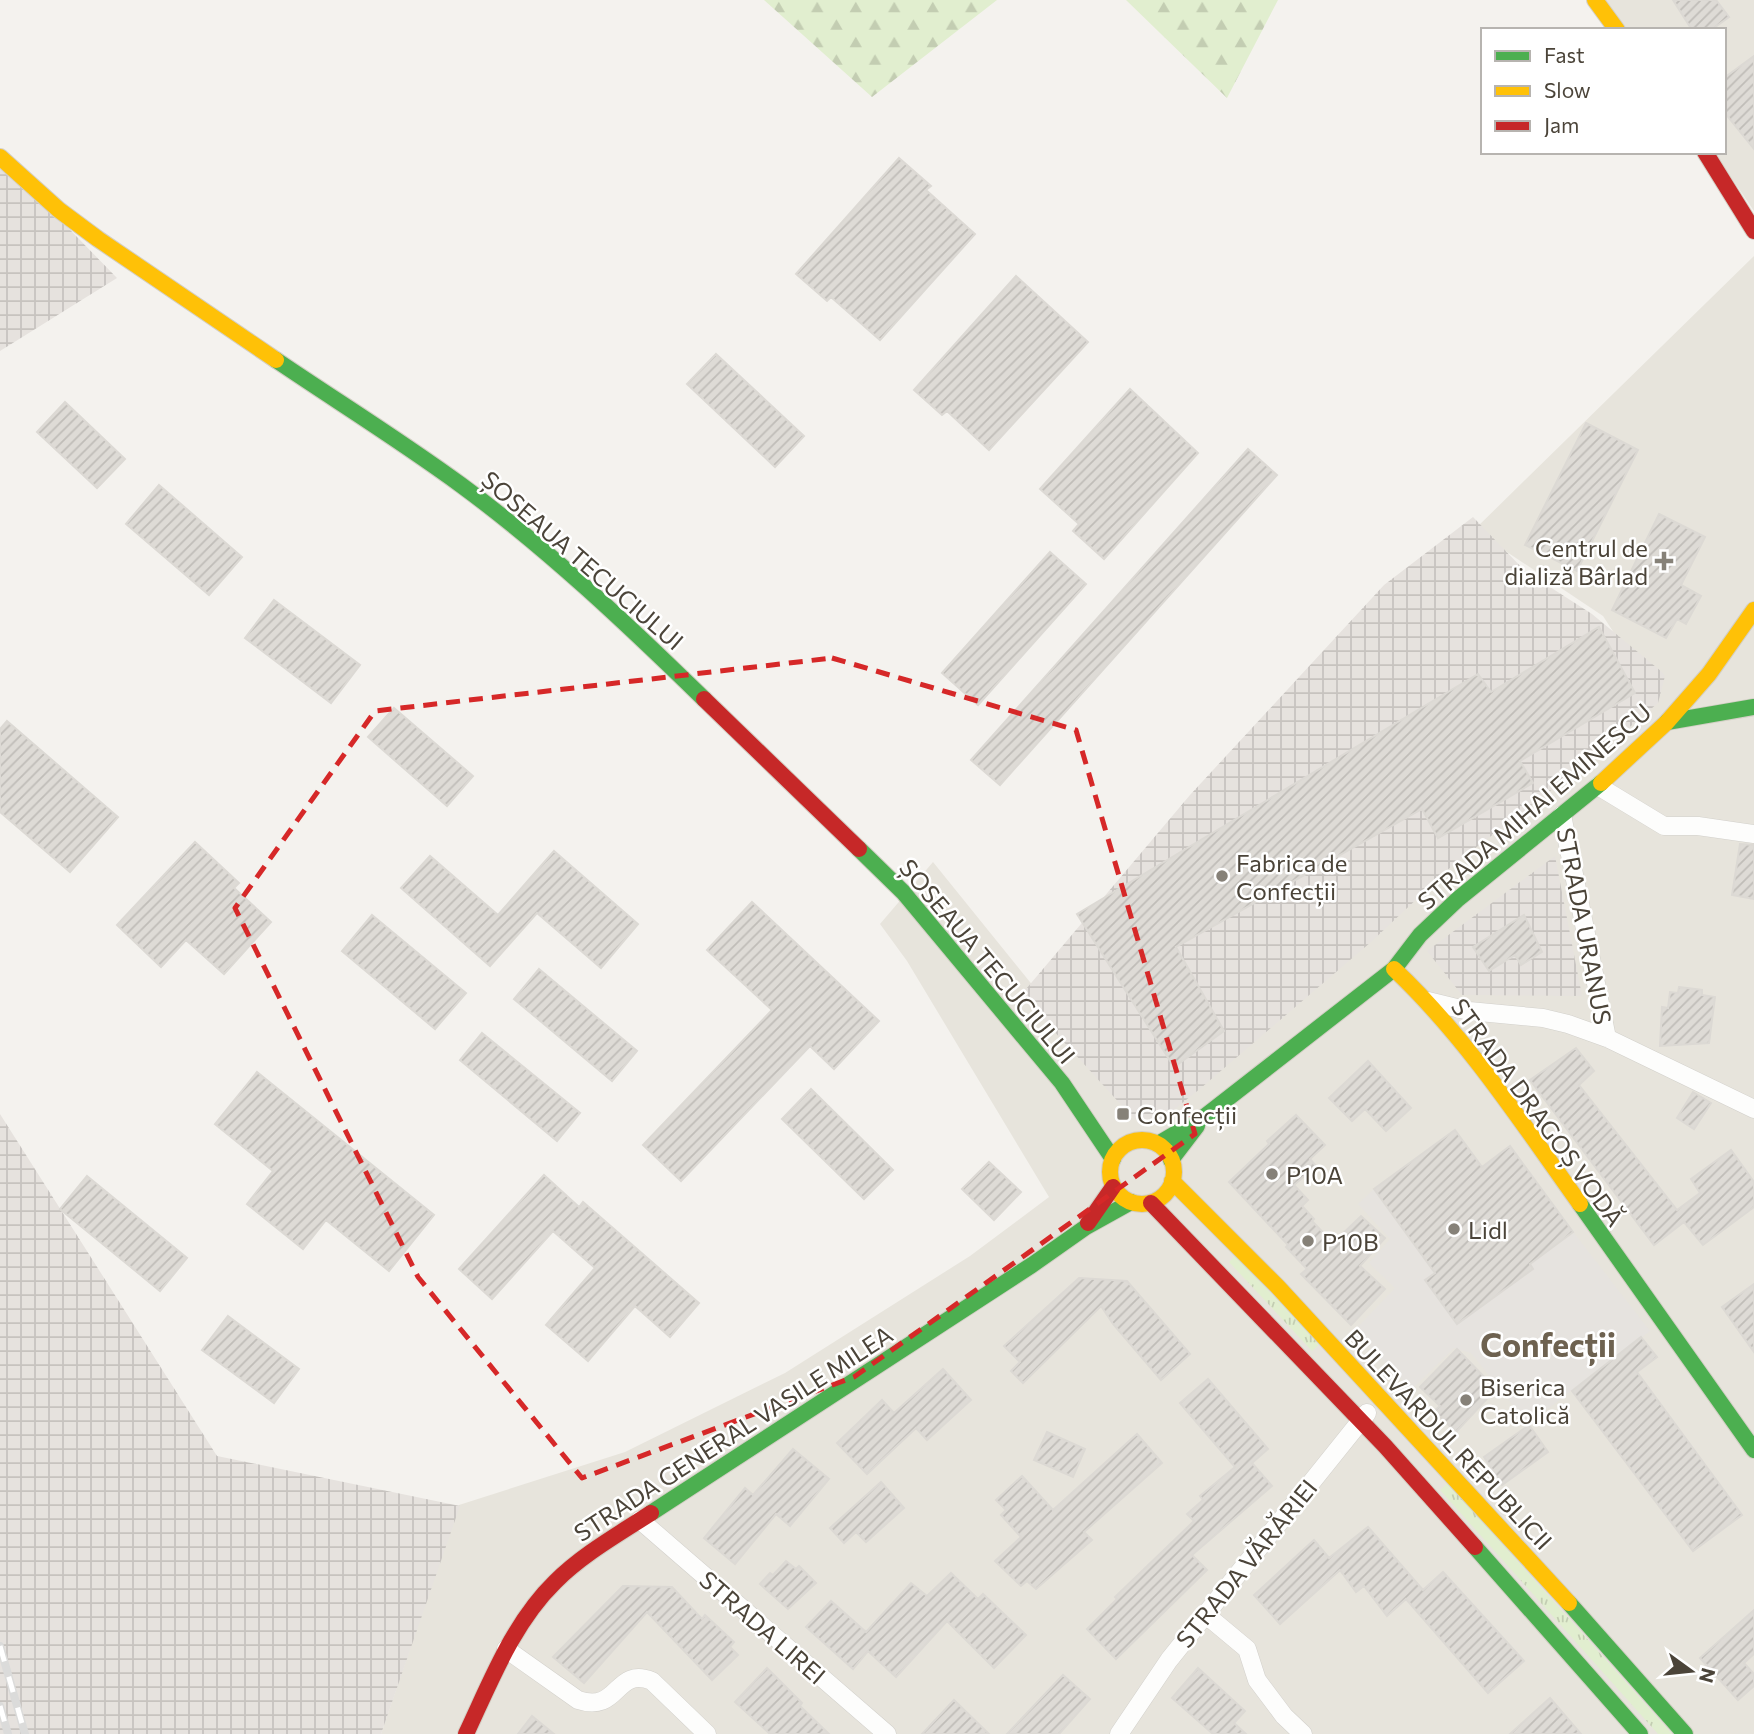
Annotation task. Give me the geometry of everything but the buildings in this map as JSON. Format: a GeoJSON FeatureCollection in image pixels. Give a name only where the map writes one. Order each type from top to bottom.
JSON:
{"type":"FeatureCollection","features":[{"type":"Feature","properties":{"kind":"main road"},"geometry":{"type":"LineString","coordinates":[[1595,0],[1616,28]]}},
{"type":"Feature","properties":{"kind":"main road"},"geometry":{"type":"LineString","coordinates":[[1707,154],[1754,231]]}},
{"type":"Feature","properties":{"kind":"main road","name":"ȘOSEAUA TECUCIULUI"},"geometry":{"type":"LineString","coordinates":[[0,157],[59,210],[98,239],[461,485],[623,620],[902,892],[1062,1083],[1113,1159]]}},
{"type":"Feature","properties":{"kind":"main road","name":"STRADA MIHAI EMINESCU"},"geometry":{"type":"LineString","coordinates":[[1394,969],[1420,935],[1458,899],[1598,786],[1667,722],[1709,674],[1754,610]]}},
{"type":"Feature","properties":{"kind":"main road"},"geometry":{"type":"LineString","coordinates":[[1667,722],[1754,707]]}},
{"type":"Feature","properties":{"kind":"main road"},"geometry":{"type":"LineString","coordinates":[[1158,1144],[1204,1117],[1394,969]]}},
{"type":"Feature","properties":{"kind":"main road","name":"STRADA DRAGOȘ VODĂ"},"geometry":{"type":"LineString","coordinates":[[1394,969],[1428,1001],[1487,1074],[1754,1450]]}},
{"type":"Feature","properties":{"kind":"main road","name":"ȘOSEAUA TECUCIULUI"},"geometry":{"type":"LineString","coordinates":[[1062,1083],[1127,1144]]}},
{"type":"Feature","properties":{"kind":"main road"},"geometry":{"type":"LineString","coordinates":[[1171,1160],[1204,1117]]}},
{"type":"Feature","properties":{"kind":"main road"},"geometry":{"type":"LineString","coordinates":[[1137,1140],[1158,1144],[1166,1151],[1174,1171],[1172,1181],[1161,1198],[1151,1203],[1131,1202],[1122,1197],[1113,1187],[1110,1170],[1118,1150],[1137,1140]]}},
{"type":"Feature","properties":{"kind":"main road","name":"BULEVARDUL REPUBLICII"},"geometry":{"type":"LineString","coordinates":[[1172,1181],[1278,1287],[1381,1398],[1621,1659],[1685,1734]]}},
{"type":"Feature","properties":{"kind":"main road","name":"STRADA GENERAL VASILE MILEA"},"geometry":{"type":"LineString","coordinates":[[1086,1227],[1113,1187]]}},
{"type":"Feature","properties":{"kind":"main road","name":"STRADA GENERAL VASILE MILEA"},"geometry":{"type":"LineString","coordinates":[[466,1734],[519,1627],[553,1583],[579,1562],[1086,1227],[1131,1202]]}},
{"type":"Feature","properties":{"kind":"main road"},"geometry":{"type":"LineString","coordinates":[[1151,1203],[1361,1420],[1640,1734]]}},
{"type":"Feature","properties":{"kind":"street"},"geometry":{"type":"LineString","coordinates":[[1598,786],[1664,826],[1698,826],[1754,834]]}},
{"type":"Feature","properties":{"kind":"street","name":"STRADA URANUS"},"geometry":{"type":"LineString","coordinates":[[1562,815],[1607,1038]]}},
{"type":"Feature","properties":{"kind":"street"},"geometry":{"type":"LineString","coordinates":[[1428,1001],[1469,1011],[1543,1018],[1568,1024],[1607,1038],[1754,1109]]}},
{"type":"Feature","properties":{"kind":"street","name":"STRADA VĂRĂRIEI"},"geometry":{"type":"LineString","coordinates":[[1119,1734],[1169,1660],[1381,1398]]}},
{"type":"Feature","properties":{"kind":"street","name":"STRADA LIREI"},"geometry":{"type":"LineString","coordinates":[[640,1520],[887,1734]]}},
{"type":"Feature","properties":{"kind":"street"},"geometry":{"type":"LineString","coordinates":[[1205,1614],[1247,1649],[1257,1680],[1284,1716],[1303,1734]]}},
{"type":"Feature","properties":{"kind":"street"},"geometry":{"type":"LineString","coordinates":[[506,1650],[578,1700],[590,1704],[601,1703],[611,1697],[632,1677],[640,1676],[652,1681],[707,1734]]}},
{"type":"Feature","properties":{"kind":"highlighted area"},"geometry":{"type":"Polygon","coordinates":[[[832,658],[1076,730],[1195,1134],[854,1377],[582,1478],[418,1277],[235,908],[375,711],[832,658]]]}},
{"type":"Feature","properties":{"kind":"shaded area"},"geometry":{"type":"Polygon","coordinates":[[[1602,0],[1754,0],[1754,211],[1715,154],[1726,154],[1726,28],[1623,28],[1602,0]]]}},
{"type":"Feature","properties":{"kind":"shaded area"},"geometry":{"type":"Polygon","coordinates":[[[0,158],[117,278],[0,351],[0,158]]]}},
{"type":"Feature","properties":{"kind":"shaded area"},"geometry":{"type":"Polygon","coordinates":[[[1754,256],[1754,1734],[381,1734],[459,1505],[625,1452],[785,1373],[970,1256],[1049,1197],[907,961],[880,924],[933,862],[1135,1112],[1651,690],[1603,616],[1474,530],[1754,256]]]}},
{"type":"Feature","properties":{"kind":"shaded area"},"geometry":{"type":"Polygon","coordinates":[[[1473,517],[1525,571],[1592,614],[1662,672],[1665,676],[1658,703],[1591,760],[1453,865],[1371,942],[1161,1120],[1134,1119],[1021,995],[1190,795],[1384,585],[1473,517]]]}},
{"type":"Feature","properties":{"kind":"shaded area"},"geometry":{"type":"Polygon","coordinates":[[[1555,856],[1582,996],[1462,995],[1427,951],[1555,856]]]}},
{"type":"Feature","properties":{"kind":"shaded area"},"geometry":{"type":"Polygon","coordinates":[[[0,1114],[217,1456],[460,1506],[381,1734],[0,1734],[0,1114]]]}},
{"type":"Feature","properties":{"kind":"shaded area"},"geometry":{"type":"Polygon","coordinates":[[[1480,1164],[1550,1250],[1574,1233],[1650,1331],[1528,1424],[1471,1353],[1454,1348],[1412,1389],[1354,1331],[1395,1288],[1369,1263],[1390,1239],[1358,1204],[1374,1189],[1533,1269],[1465,1175],[1480,1164]]]}},
{"type":"Feature","properties":{"kind":"green space"},"geometry":{"type":"Polygon","coordinates":[[[764,0],[997,0],[872,97],[764,0]]]}},
{"type":"Feature","properties":{"kind":"green space"},"geometry":{"type":"Polygon","coordinates":[[[1126,0],[1278,0],[1227,98],[1126,0]]]}},
{"type":"Feature","properties":{"kind":"green space"},"geometry":{"type":"Polygon","coordinates":[[[1235,1256],[1320,1344],[1312,1351],[1229,1262],[1235,1256]]]}},
{"type":"Feature","properties":{"kind":"green space"},"geometry":{"type":"Polygon","coordinates":[[[1448,1483],[1672,1734],[1658,1734],[1440,1490],[1448,1483]]]}},
{"type":"Feature","properties":{"kind":"railway"},"geometry":{"type":"LineString","coordinates":[[0,1646],[25,1734]]}},
{"type":"Feature","properties":{"kind":"railway"},"geometry":{"type":"LineString","coordinates":[[0,1706],[8,1734]]}},
{"type":"Feature","properties":{"kind":"traffic: fast"},"geometry":{"type":"LineString","coordinates":[[276,360],[416,453],[493,509],[586,588],[704,699]]}},
{"type":"Feature","properties":{"kind":"traffic: fast"},"geometry":{"type":"LineString","coordinates":[[1667,722],[1754,707]]}},
{"type":"Feature","properties":{"kind":"traffic: fast"},"geometry":{"type":"LineString","coordinates":[[1158,1144],[1204,1117],[1394,969],[1420,935],[1458,899],[1601,783]]}},
{"type":"Feature","properties":{"kind":"traffic: fast"},"geometry":{"type":"LineString","coordinates":[[859,849],[903,892],[1062,1083],[1113,1159]]}},
{"type":"Feature","properties":{"kind":"traffic: fast"},"geometry":{"type":"LineString","coordinates":[[1171,1160],[1197,1126]]}},
{"type":"Feature","properties":{"kind":"traffic: fast"},"geometry":{"type":"LineString","coordinates":[[651,1513],[1086,1227],[1131,1202]]}},
{"type":"Feature","properties":{"kind":"traffic: fast"},"geometry":{"type":"LineString","coordinates":[[1580,1204],[1754,1450]]}},
{"type":"Feature","properties":{"kind":"traffic: fast"},"geometry":{"type":"LineString","coordinates":[[1475,1547],[1640,1734]]}},
{"type":"Feature","properties":{"kind":"traffic: fast"},"geometry":{"type":"LineString","coordinates":[[1569,1603],[1685,1734]]}},
{"type":"Feature","properties":{"kind":"traffic: slow"},"geometry":{"type":"LineString","coordinates":[[1595,0],[1616,28]]}},
{"type":"Feature","properties":{"kind":"traffic: slow"},"geometry":{"type":"LineString","coordinates":[[0,157],[59,210],[98,239],[276,360]]}},
{"type":"Feature","properties":{"kind":"traffic: slow"},"geometry":{"type":"LineString","coordinates":[[1601,783],[1667,722],[1709,674],[1754,610]]}},
{"type":"Feature","properties":{"kind":"traffic: slow"},"geometry":{"type":"LineString","coordinates":[[1394,969],[1470,1052],[1580,1204]]}},
{"type":"Feature","properties":{"kind":"traffic: slow"},"geometry":{"type":"LineString","coordinates":[[1142,1140],[1160,1146],[1168,1154],[1174,1172],[1168,1190],[1160,1198],[1142,1204],[1124,1198],[1116,1190],[1110,1172],[1116,1154],[1124,1146],[1142,1140]]}},
{"type":"Feature","properties":{"kind":"traffic: slow"},"geometry":{"type":"LineString","coordinates":[[1172,1181],[1278,1287],[1569,1603]]}},
{"type":"Feature","properties":{"kind":"traffic: jam"},"geometry":{"type":"LineString","coordinates":[[1706,154],[1754,231]]}},
{"type":"Feature","properties":{"kind":"traffic: jam"},"geometry":{"type":"LineString","coordinates":[[704,699],[859,849]]}},
{"type":"Feature","properties":{"kind":"traffic: jam"},"geometry":{"type":"LineString","coordinates":[[1088,1223],[1113,1187]]}},
{"type":"Feature","properties":{"kind":"traffic: jam"},"geometry":{"type":"LineString","coordinates":[[1151,1203],[1385,1446],[1475,1547]]}},
{"type":"Feature","properties":{"kind":"traffic: jam"},"geometry":{"type":"LineString","coordinates":[[466,1734],[504,1654],[540,1598],[577,1562],[651,1513]]}},
{"type":"Feature","properties":{"kind":"place","name":"Centrul de dializă Bârlad"},"geometry":{"type":"Point","coordinates":[1664,561]}},
{"type":"Feature","properties":{"kind":"place","name":"Fabrica de Confecții"},"geometry":{"type":"Point","coordinates":[1222,876]}},
{"type":"Feature","properties":{"kind":"place","name":"Confecții"},"geometry":{"type":"Point","coordinates":[1123,1114]}},
{"type":"Feature","properties":{"kind":"place","name":"P10A"},"geometry":{"type":"Point","coordinates":[1272,1174]}},
{"type":"Feature","properties":{"kind":"place","name":"Lidl"},"geometry":{"type":"Point","coordinates":[1454,1229]}},
{"type":"Feature","properties":{"kind":"place","name":"P10B"},"geometry":{"type":"Point","coordinates":[1308,1241]}},
{"type":"Feature","properties":{"kind":"place","name":"Biserica Catolică"},"geometry":{"type":"Point","coordinates":[1466,1400]}},
{"type":"Feature","properties":{"kind":"district","name":"Confecții"},"geometry":{"type":"Point","coordinates":[1548,1344]}}]}
